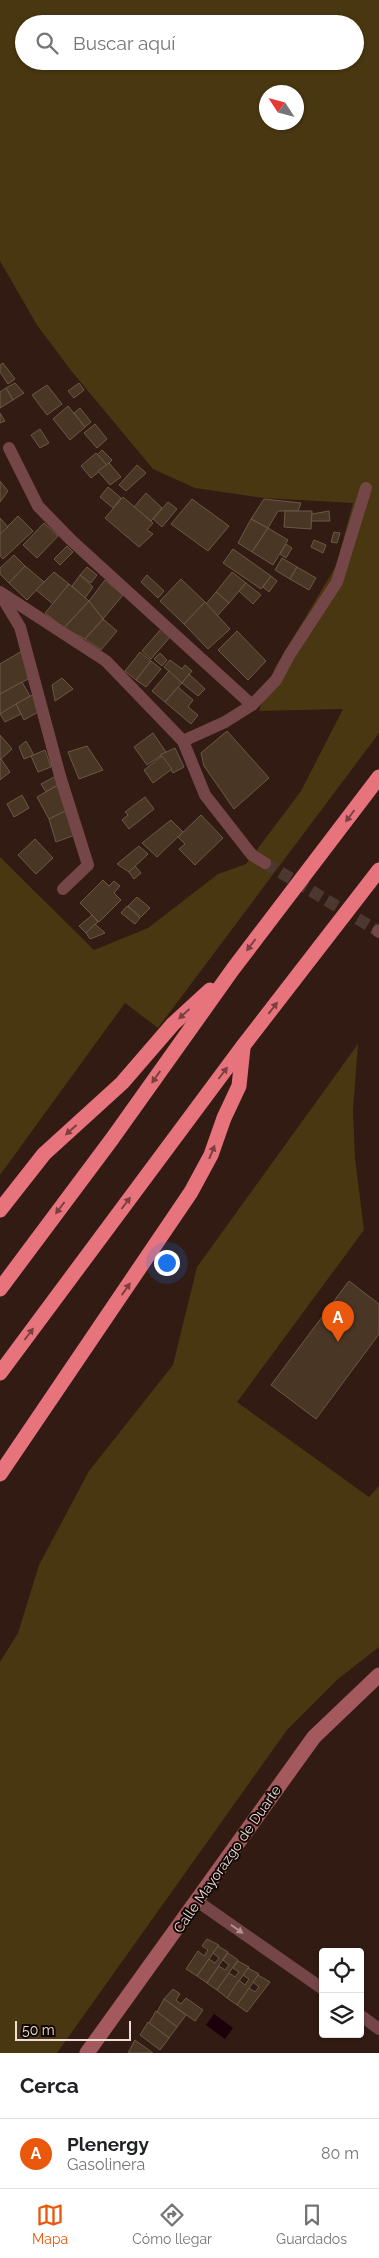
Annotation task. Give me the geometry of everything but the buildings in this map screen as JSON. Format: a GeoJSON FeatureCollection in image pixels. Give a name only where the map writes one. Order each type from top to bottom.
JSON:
{"type":"FeatureCollection","features":[{"type":"Feature","properties":{"kind":"highway"},"geometry":{"type":"LineString","coordinates":[[0,1289],[112,1139],[233,969],[379,778]]}},
{"type":"Feature","properties":{"kind":"highway"},"geometry":{"type":"LineString","coordinates":[[0,1373],[243,1046],[379,870]]}},
{"type":"Feature","properties":{"kind":"highway"},"geometry":{"type":"LineString","coordinates":[[0,1210],[44,1154],[122,1083],[173,1024],[233,969]]}},
{"type":"Feature","properties":{"kind":"highway"},"geometry":{"type":"LineString","coordinates":[[0,1474],[191,1192],[211,1154],[224,1118],[239,1086],[243,1046]]}},
{"type":"Feature","properties":{"kind":"highway"},"geometry":{"type":"LineString","coordinates":[[0,1458],[112,1309]]}},
{"type":"Feature","properties":{"kind":"street"},"geometry":{"type":"LineString","coordinates":[[9,448],[38,506],[71,540],[252,705]]}},
{"type":"Feature","properties":{"kind":"street"},"geometry":{"type":"LineString","coordinates":[[183,741],[225,722],[252,705],[276,680],[290,654],[337,582],[366,488]]}},
{"type":"Feature","properties":{"kind":"street"},"geometry":{"type":"LineString","coordinates":[[0,593],[106,661],[183,741],[205,795],[252,855],[266,863]]}},
{"type":"Feature","properties":{"kind":"street"},"geometry":{"type":"LineString","coordinates":[[0,593],[20,627],[60,776],[88,865],[63,888]]}},
{"type":"Feature","properties":{"kind":"street","name":"Calle Mayorazgo de Duarte"},"geometry":{"type":"LineString","coordinates":[[87,2053],[314,1737],[379,1675]]}},
{"type":"Feature","properties":{"kind":"street"},"geometry":{"type":"LineString","coordinates":[[197,1901],[319,1986]]}},
{"type":"Feature","properties":{"kind":"street"},"geometry":{"type":"LineString","coordinates":[[364,2018],[379,2029]]}},
{"type":"Feature","properties":{"kind":"shaded area"},"geometry":{"type":"Polygon","coordinates":[[[0,0],[379,0],[379,733],[158,1028],[125,1003],[0,1175],[0,857],[94,950],[148,928],[218,874],[246,864],[301,791],[343,709],[259,711],[275,668],[336,566],[353,503],[263,498],[195,488],[153,469],[73,373],[37,325],[0,261],[0,0]]]}},
{"type":"Feature","properties":{"kind":"shaded area"},"geometry":{"type":"Polygon","coordinates":[[[358,1044],[353,1110],[355,1158],[364,1230],[237,1402],[369,1497],[379,1486],[379,1647],[338,1679],[287,1730],[57,2053],[0,2053],[0,1662],[18,1633],[39,1565],[89,1471],[173,1365],[197,1267],[358,1044]]]}},
{"type":"Feature","properties":{"kind":"shaded area"},"geometry":{"type":"Polygon","coordinates":[[[214,2014],[233,2028],[225,2039],[206,2025],[214,2014]]]}},
{"type":"Feature","properties":{"kind":"tunnel"},"geometry":{"type":"LineString","coordinates":[[265,863],[378,931]]}},
{"type":"Feature","properties":{"kind":"place","name":"Plenergy"},"geometry":{"type":"Point","coordinates":[338,1342]}}]}
